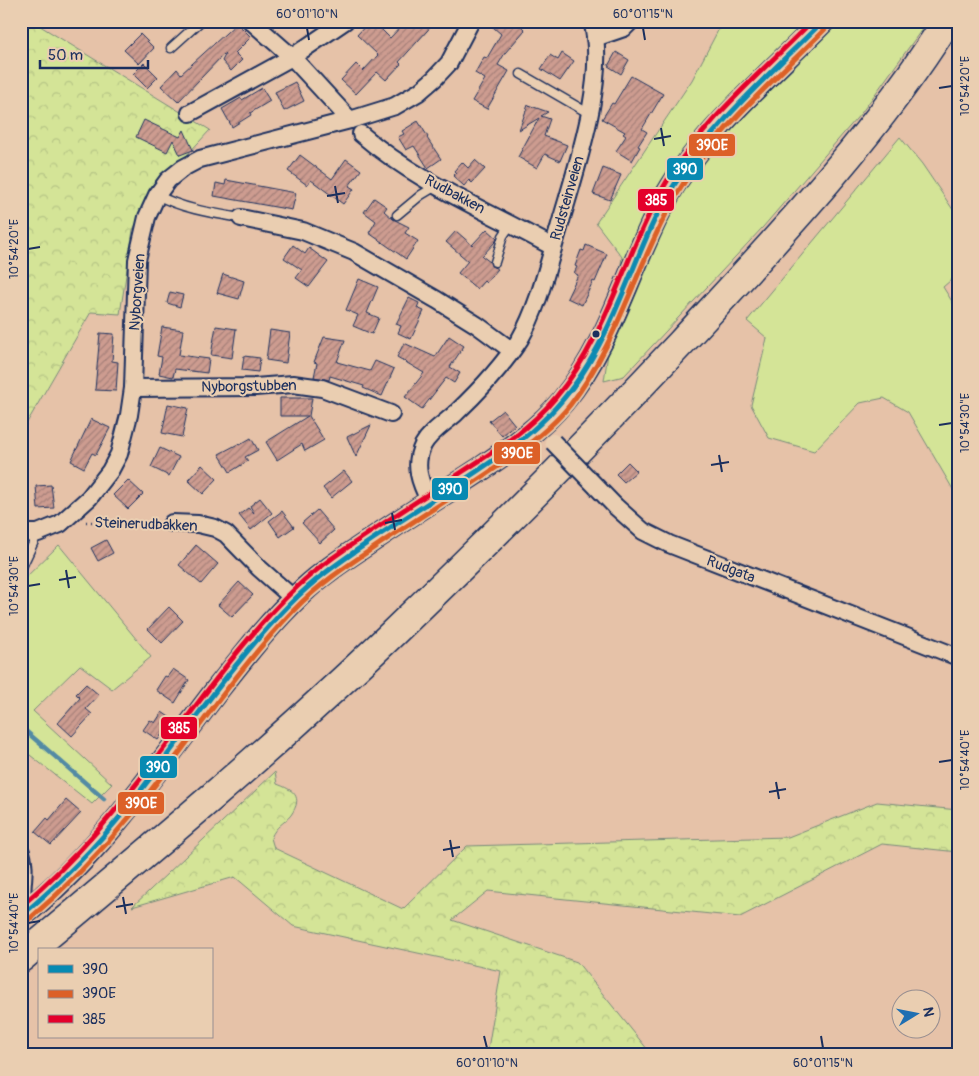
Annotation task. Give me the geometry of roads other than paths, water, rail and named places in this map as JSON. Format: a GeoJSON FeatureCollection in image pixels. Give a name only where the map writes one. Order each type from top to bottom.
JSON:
{"type":"FeatureCollection","features":[{"type":"Feature","properties":{"kind":"highway"},"geometry":{"type":"LineString","coordinates":[[21,958],[161,841],[321,699],[390,636],[587,442],[735,285],[817,193],[896,95],[948,21]]}},
{"type":"Feature","properties":{"kind":"highway"},"geometry":{"type":"LineString","coordinates":[[52,948],[302,733],[411,633],[563,485],[699,343],[808,222],[906,103],[958,28]]}},
{"type":"Feature","properties":{"kind":"highway"},"geometry":{"type":"LineString","coordinates":[[21,974],[38,961]]}},
{"type":"Feature","properties":{"kind":"main road"},"geometry":{"type":"LineString","coordinates":[[23,915],[62,881],[96,846],[238,663],[264,631],[294,600],[334,565],[430,502],[504,454],[546,435],[564,400],[590,362],[661,207],[684,168],[730,114],[823,21]]}},
{"type":"Feature","properties":{"kind":"street"},"geometry":{"type":"LineString","coordinates":[[251,21],[292,57],[350,120]]}},
{"type":"Feature","properties":{"kind":"street"},"geometry":{"type":"LineString","coordinates":[[190,113],[292,57],[346,21]]}},
{"type":"Feature","properties":{"kind":"street","name":"Nyborgveien"},"geometry":{"type":"LineString","coordinates":[[21,533],[38,534],[60,524],[89,498],[110,471],[119,454],[129,415],[132,388],[137,260],[147,218],[157,195],[168,180],[183,168],[200,159],[350,120],[395,106],[419,92],[449,63],[471,21]]}},
{"type":"Feature","properties":{"kind":"street","name":"Rudsteinveien"},"geometry":{"type":"LineString","coordinates":[[430,502],[422,486],[419,474],[419,458],[424,444],[479,389],[520,338],[544,281],[590,114],[596,68],[595,38],[592,21]]}},
{"type":"Feature","properties":{"kind":"street"},"geometry":{"type":"LineString","coordinates":[[595,38],[624,28],[630,21]]}},
{"type":"Feature","properties":{"kind":"street","name":"Rudbakken"},"geometry":{"type":"LineString","coordinates":[[361,134],[382,152],[436,186],[553,247]]}},
{"type":"Feature","properties":{"kind":"street"},"geometry":{"type":"LineString","coordinates":[[241,218],[303,231],[354,252],[445,305],[511,350]]}},
{"type":"Feature","properties":{"kind":"street","name":"Nyborgstubben"},"geometry":{"type":"LineString","coordinates":[[132,388],[255,387],[293,384],[322,388],[391,414]]}},
{"type":"Feature","properties":{"kind":"street","name":"Rudgata"},"geometry":{"type":"LineString","coordinates":[[546,435],[643,531],[669,544],[958,657]]}},
{"type":"Feature","properties":{"kind":"street","name":"Steinerudbakken"},"geometry":{"type":"LineString","coordinates":[[172,523],[198,524],[216,528],[226,534],[294,600]]}},
{"type":"Feature","properties":{"kind":"street"},"geometry":{"type":"LineString","coordinates":[[21,852],[25,870],[21,894],[23,915]]}},
{"type":"Feature","properties":{"kind":"lane"},"geometry":{"type":"LineString","coordinates":[[172,48],[201,21]]}},
{"type":"Feature","properties":{"kind":"lane"},"geometry":{"type":"LineString","coordinates":[[521,74],[590,114]]}},
{"type":"Feature","properties":{"kind":"lane"},"geometry":{"type":"LineString","coordinates":[[397,215],[421,195],[436,186]]}},
{"type":"Feature","properties":{"kind":"lane"},"geometry":{"type":"LineString","coordinates":[[157,195],[168,201],[196,210],[241,218]]}},
{"type":"Feature","properties":{"kind":"lane"},"geometry":{"type":"LineString","coordinates":[[495,262],[503,236],[512,224]]}},
{"type":"Feature","properties":{"kind":"lane"},"geometry":{"type":"LineString","coordinates":[[21,570],[38,534]]}},
{"type":"Feature","properties":{"kind":"waterway"},"geometry":{"type":"LineString","coordinates":[[21,727],[104,799]]}}]}
